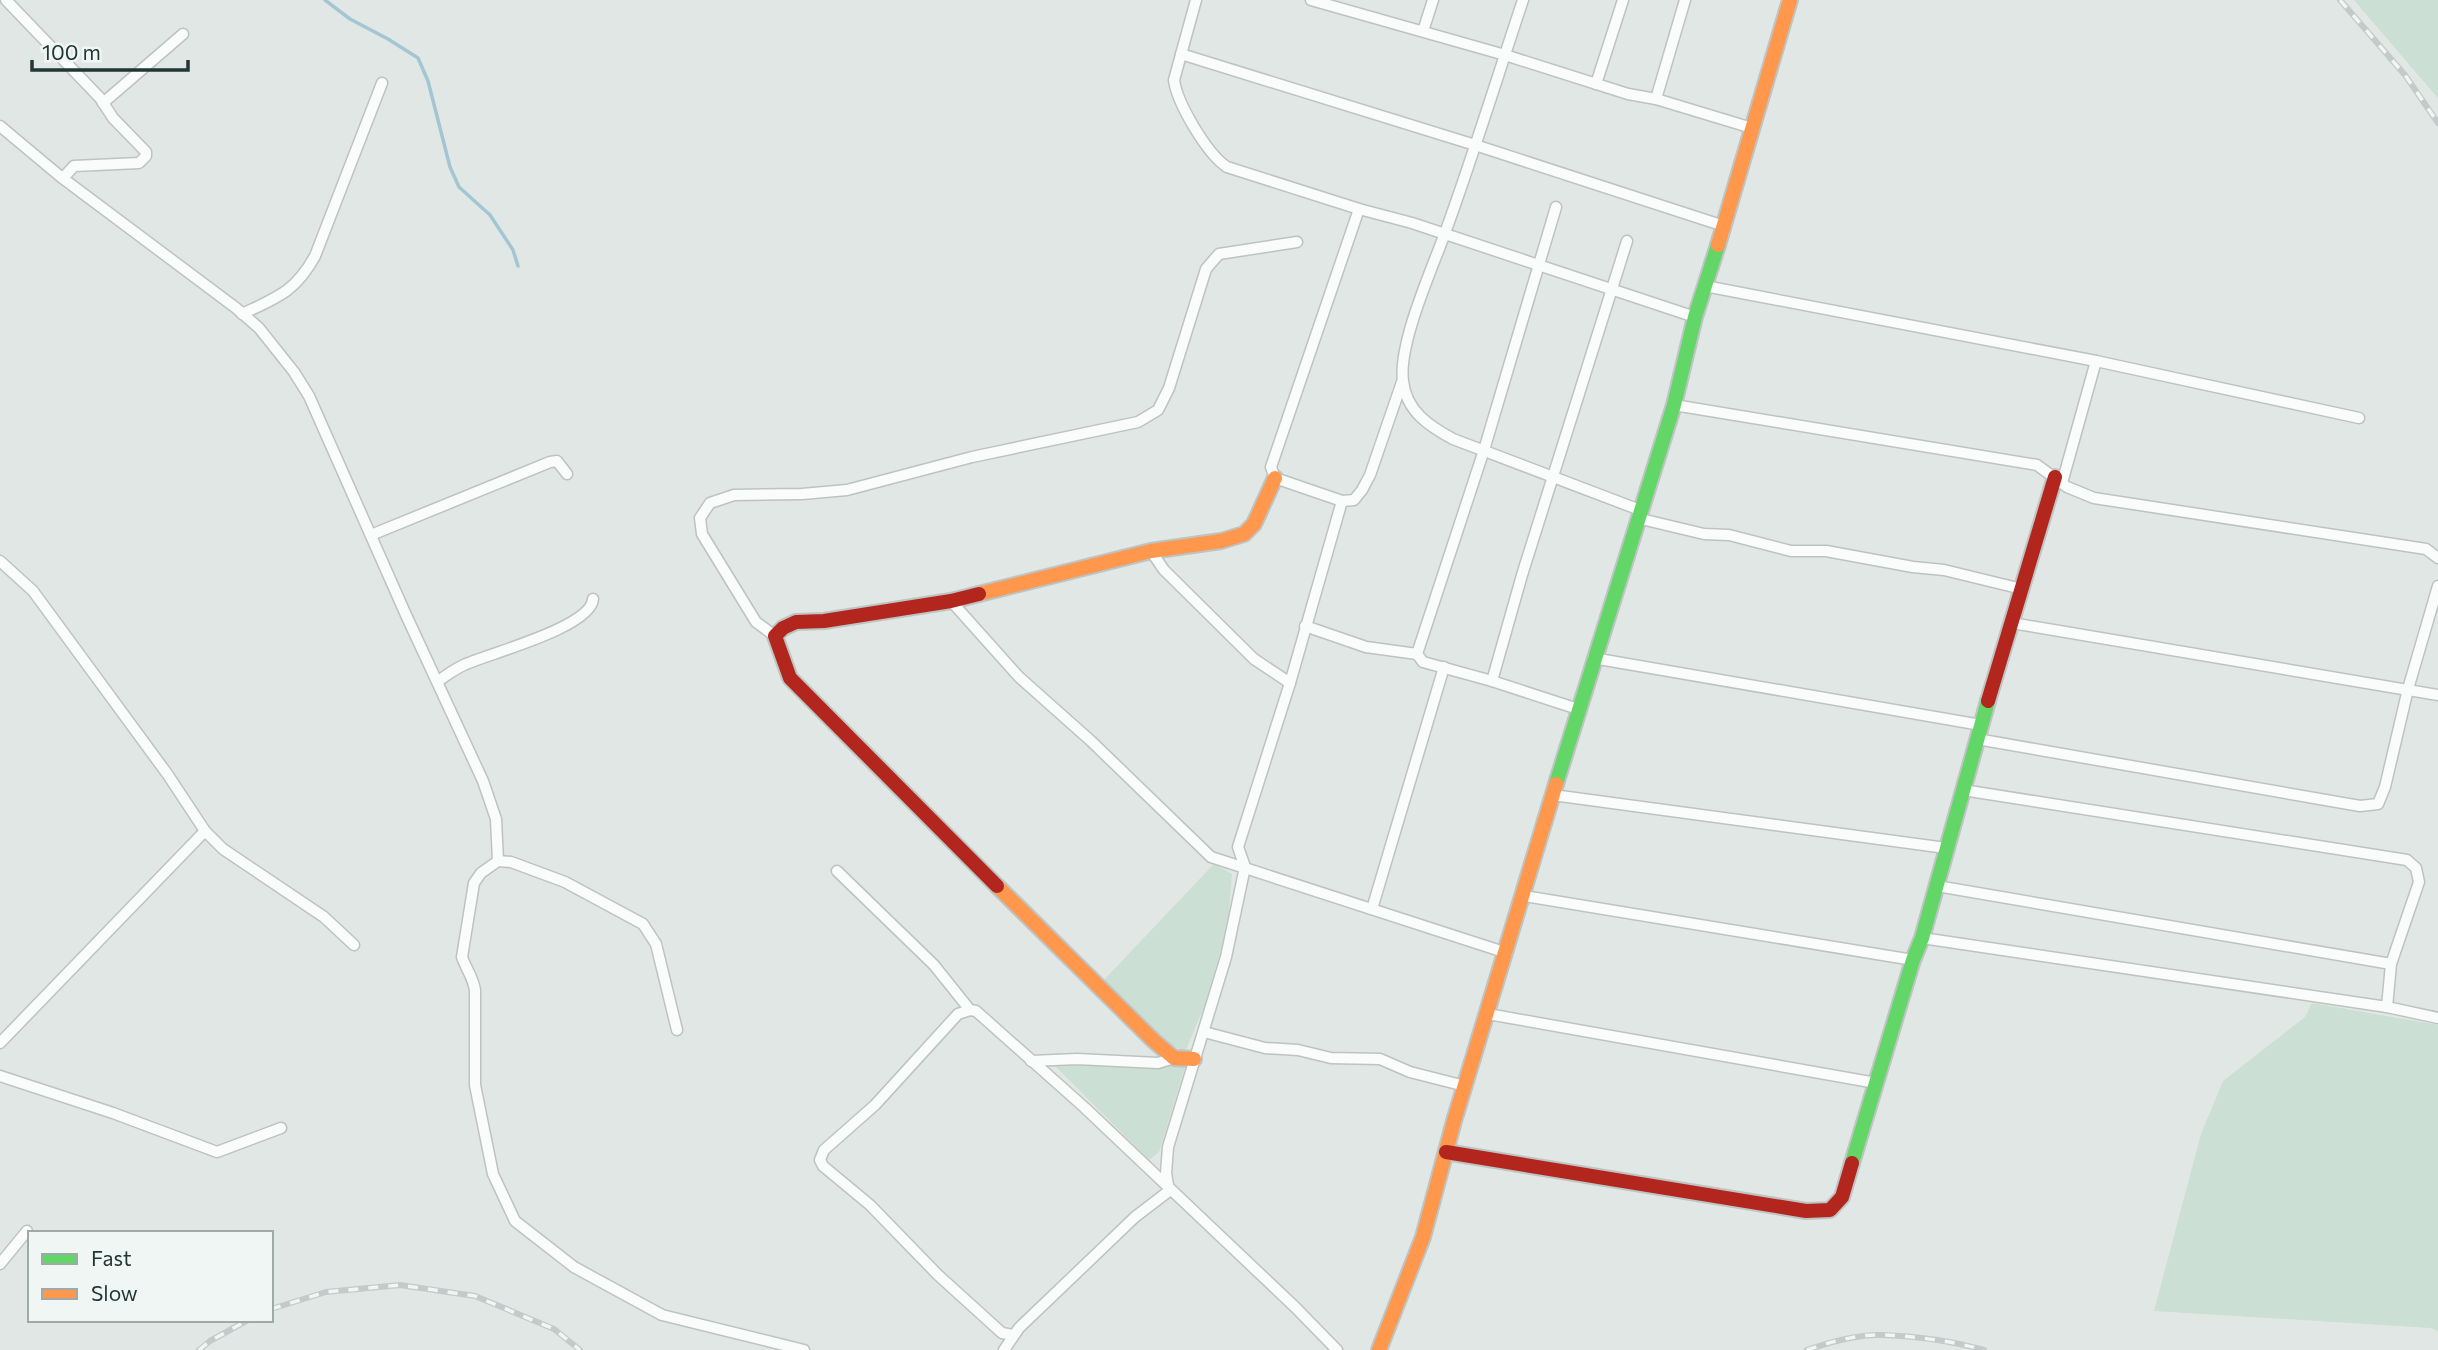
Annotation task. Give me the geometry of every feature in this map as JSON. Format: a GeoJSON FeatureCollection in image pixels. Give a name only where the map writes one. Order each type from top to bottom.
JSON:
{"type":"FeatureCollection","features":[{"type":"Feature","properties":{"kind":"street"},"geometry":{"type":"LineString","coordinates":[[6,0],[103,103],[113,118],[142,147],[146,156],[139,163],[74,166],[63,178]]}},
{"type":"Feature","properties":{"kind":"street"},"geometry":{"type":"LineString","coordinates":[[1196,0],[1174,80],[1175,90],[1180,102],[1220,162],[1227,167],[1445,234],[1695,317]]}},
{"type":"Feature","properties":{"kind":"street"},"geometry":{"type":"LineString","coordinates":[[1311,0],[1752,128]]}},
{"type":"Feature","properties":{"kind":"street"},"geometry":{"type":"LineString","coordinates":[[1423,31],[1433,0]]}},
{"type":"Feature","properties":{"kind":"street"},"geometry":{"type":"LineString","coordinates":[[1275,478],[1342,502],[1354,499],[1370,475],[1402,382],[1406,346],[1423,293],[1523,0]]}},
{"type":"Feature","properties":{"kind":"street"},"geometry":{"type":"LineString","coordinates":[[1596,84],[1623,0]]}},
{"type":"Feature","properties":{"kind":"street"},"geometry":{"type":"LineString","coordinates":[[1656,99],[1685,0]]}},
{"type":"Feature","properties":{"kind":"street"},"geometry":{"type":"LineString","coordinates":[[1379,1350],[1423,1237],[1577,709],[1674,405],[1695,317],[1790,0]]}},
{"type":"Feature","properties":{"kind":"street"},"geometry":{"type":"LineString","coordinates":[[103,103],[183,34]]}},
{"type":"Feature","properties":{"kind":"street"},"geometry":{"type":"LineString","coordinates":[[1181,54],[1724,226]]}},
{"type":"Feature","properties":{"kind":"street"},"geometry":{"type":"LineString","coordinates":[[242,314],[286,292],[307,270],[382,83]]}},
{"type":"Feature","properties":{"kind":"street"},"geometry":{"type":"LineString","coordinates":[[0,126],[63,178],[259,328],[309,396],[488,794],[496,819],[498,861]]}},
{"type":"Feature","properties":{"kind":"street"},"geometry":{"type":"LineString","coordinates":[[1417,654],[1484,450],[1556,207]]}},
{"type":"Feature","properties":{"kind":"street"},"geometry":{"type":"LineString","coordinates":[[775,636],[783,628],[796,622],[824,621],[951,601],[1150,551],[1221,541],[1244,534],[1254,524],[1275,478],[1271,467],[1359,209]]}},
{"type":"Feature","properties":{"kind":"street"},"geometry":{"type":"LineString","coordinates":[[1174,1058],[912,802],[790,678],[775,636],[756,622],[702,534],[699,518],[710,503],[734,495],[847,490],[972,457],[1138,422],[1158,410],[1169,388],[1206,269],[1219,254],[1297,242]]}},
{"type":"Feature","properties":{"kind":"street"},"geometry":{"type":"LineString","coordinates":[[1492,681],[1627,242]]}},
{"type":"Feature","properties":{"kind":"street"},"geometry":{"type":"LineString","coordinates":[[1705,286],[2096,361],[2359,418]]}},
{"type":"Feature","properties":{"kind":"street"},"geometry":{"type":"LineString","coordinates":[[1446,1152],[1806,1211],[1830,1210],[1842,1197],[1913,960],[1922,938],[2022,589],[2096,361]]}},
{"type":"Feature","properties":{"kind":"street"},"geometry":{"type":"LineString","coordinates":[[1402,382],[1408,399],[1421,419],[1453,439],[1553,477],[1638,514],[1704,534],[1729,535],[1791,551],[1826,551],[1913,568],[1944,570],[2022,589]]}},
{"type":"Feature","properties":{"kind":"street"},"geometry":{"type":"LineString","coordinates":[[1674,405],[2037,465],[2094,498],[2426,549],[2438,558]]}},
{"type":"Feature","properties":{"kind":"street"},"geometry":{"type":"LineString","coordinates":[[371,535],[550,462],[557,461],[566,474]]}},
{"type":"Feature","properties":{"kind":"street"},"geometry":{"type":"LineString","coordinates":[[1169,1191],[1166,1173],[1168,1147],[1226,957],[1245,867],[1238,847],[1290,683],[1342,502]]}},
{"type":"Feature","properties":{"kind":"street"},"geometry":{"type":"LineString","coordinates":[[1150,551],[1164,570],[1254,659],[1290,683]]}},
{"type":"Feature","properties":{"kind":"street"},"geometry":{"type":"LineString","coordinates":[[0,561],[33,592],[168,775],[205,831],[223,849],[324,917],[354,945]]}},
{"type":"Feature","properties":{"kind":"street"},"geometry":{"type":"LineString","coordinates":[[1593,658],[2360,806],[2378,804],[2385,787],[2407,689],[2438,586]]}},
{"type":"Feature","properties":{"kind":"street"},"geometry":{"type":"LineString","coordinates":[[438,681],[464,665],[575,622],[586,613],[593,604],[593,599]]}},
{"type":"Feature","properties":{"kind":"street"},"geometry":{"type":"LineString","coordinates":[[951,601],[1019,677],[1091,741],[1211,857],[1507,953]]}},
{"type":"Feature","properties":{"kind":"street"},"geometry":{"type":"LineString","coordinates":[[2012,623],[2438,695]]}},
{"type":"Feature","properties":{"kind":"street"},"geometry":{"type":"LineString","coordinates":[[1306,626],[1366,647],[1417,654],[1423,662],[1577,709]]}},
{"type":"Feature","properties":{"kind":"street"},"geometry":{"type":"LineString","coordinates":[[1372,909],[1444,667]]}},
{"type":"Feature","properties":{"kind":"street"},"geometry":{"type":"LineString","coordinates":[[1963,790],[2407,860],[2416,868],[2419,882],[2391,964],[2387,1007]]}},
{"type":"Feature","properties":{"kind":"street"},"geometry":{"type":"LineString","coordinates":[[1553,795],[1946,848]]}},
{"type":"Feature","properties":{"kind":"street"},"geometry":{"type":"LineString","coordinates":[[0,1043],[205,831]]}},
{"type":"Feature","properties":{"kind":"street"},"geometry":{"type":"LineString","coordinates":[[677,1030],[656,944],[643,924],[565,881],[511,862],[498,861],[481,873],[474,883],[462,957],[473,979],[475,990],[475,1085],[493,1174],[515,1221],[574,1267],[662,1315],[804,1350]]}},
{"type":"Feature","properties":{"kind":"street"},"geometry":{"type":"LineString","coordinates":[[837,871],[934,965],[970,1010]]}},
{"type":"Feature","properties":{"kind":"street"},"geometry":{"type":"LineString","coordinates":[[1937,886],[2391,964]]}},
{"type":"Feature","properties":{"kind":"street"},"geometry":{"type":"LineString","coordinates":[[1524,897],[1913,960]]}},
{"type":"Feature","properties":{"kind":"street"},"geometry":{"type":"LineString","coordinates":[[1922,938],[2387,1007],[2438,1018]]}},
{"type":"Feature","properties":{"kind":"street"},"geometry":{"type":"LineString","coordinates":[[1013,1335],[1002,1333],[938,1275],[870,1205],[823,1166],[820,1160],[824,1150],[875,1105],[958,1014],[970,1010],[976,1011],[1084,1107],[1337,1350]]}},
{"type":"Feature","properties":{"kind":"street"},"geometry":{"type":"LineString","coordinates":[[1488,1014],[1876,1083]]}},
{"type":"Feature","properties":{"kind":"street"},"geometry":{"type":"LineString","coordinates":[[1204,1032],[1265,1048],[1331,1058],[1380,1059],[1410,1072],[1465,1086]]}},
{"type":"Feature","properties":{"kind":"street"},"geometry":{"type":"LineString","coordinates":[[1031,1061],[1077,1059],[1158,1063],[1174,1058],[1194,1059]]}},
{"type":"Feature","properties":{"kind":"street"},"geometry":{"type":"LineString","coordinates":[[0,1076],[113,1113],[217,1152],[235,1148],[281,1128]]}},
{"type":"Feature","properties":{"kind":"street"},"geometry":{"type":"LineString","coordinates":[[1003,1350],[1013,1335],[1135,1217],[1169,1191]]}},
{"type":"Feature","properties":{"kind":"street"},"geometry":{"type":"LineString","coordinates":[[0,1264],[27,1230]]}},
{"type":"Feature","properties":{"kind":"green space"},"geometry":{"type":"Polygon","coordinates":[[[2354,0],[2438,0],[2438,99],[2437,97],[2354,0]]]}},
{"type":"Feature","properties":{"kind":"green space"},"geometry":{"type":"Polygon","coordinates":[[[1214,864],[1232,874],[1228,925],[1206,1002],[1185,1052],[1161,1039],[1103,981],[1214,864]]]}},
{"type":"Feature","properties":{"kind":"green space"},"geometry":{"type":"Polygon","coordinates":[[[2312,1003],[2438,1025],[2438,1331],[2431,1328],[2154,1311],[2201,1134],[2223,1081],[2305,1017],[2312,1003]]]}},
{"type":"Feature","properties":{"kind":"green space"},"geometry":{"type":"Polygon","coordinates":[[[1186,1064],[1159,1152],[1149,1160],[1054,1065],[1186,1064]]]}},
{"type":"Feature","properties":{"kind":"waterway"},"geometry":{"type":"LineString","coordinates":[[325,0],[350,19],[418,58],[428,81],[450,167],[459,187],[490,215],[513,250],[518,266]]}},
{"type":"Feature","properties":{"kind":"railway"},"geometry":{"type":"LineString","coordinates":[[2340,0],[2405,75],[2438,123]]}},
{"type":"Feature","properties":{"kind":"railway"},"geometry":{"type":"LineString","coordinates":[[273,1308],[326,1292],[400,1285],[475,1296],[554,1329],[580,1350]]}},
{"type":"Feature","properties":{"kind":"railway"},"geometry":{"type":"LineString","coordinates":[[199,1350],[244,1322]]}},
{"type":"Feature","properties":{"kind":"railway"},"geometry":{"type":"LineString","coordinates":[[1807,1350],[1844,1339],[1882,1335],[1907,1336],[1984,1350]]}},
{"type":"Feature","properties":{"kind":"traffic: fast"},"geometry":{"type":"LineString","coordinates":[[1556,784],[1674,405],[1695,317],[1718,245]]}},
{"type":"Feature","properties":{"kind":"traffic: fast"},"geometry":{"type":"LineString","coordinates":[[1852,1163],[1922,938],[1988,701]]}},
{"type":"Feature","properties":{"kind":"traffic: slow"},"geometry":{"type":"LineString","coordinates":[[1718,245],[1790,0]]}},
{"type":"Feature","properties":{"kind":"traffic: slow"},"geometry":{"type":"LineString","coordinates":[[979,594],[1151,551],[1221,541],[1244,534],[1254,524],[1275,478]]}},
{"type":"Feature","properties":{"kind":"traffic: slow"},"geometry":{"type":"LineString","coordinates":[[1379,1350],[1423,1237],[1454,1121],[1556,784]]}},
{"type":"Feature","properties":{"kind":"traffic: slow"},"geometry":{"type":"LineString","coordinates":[[997,886],[1154,1041],[1174,1058],[1194,1059]]}},
{"type":"Feature","properties":{"kind":"traffic: jam"},"geometry":{"type":"LineString","coordinates":[[1988,701],[2055,477]]}},
{"type":"Feature","properties":{"kind":"traffic: jam"},"geometry":{"type":"LineString","coordinates":[[979,594],[824,621],[796,622],[783,628],[775,636],[790,678],[997,886]]}},
{"type":"Feature","properties":{"kind":"traffic: jam"},"geometry":{"type":"LineString","coordinates":[[1446,1152],[1806,1211],[1830,1210],[1842,1197],[1852,1163]]}}]}
